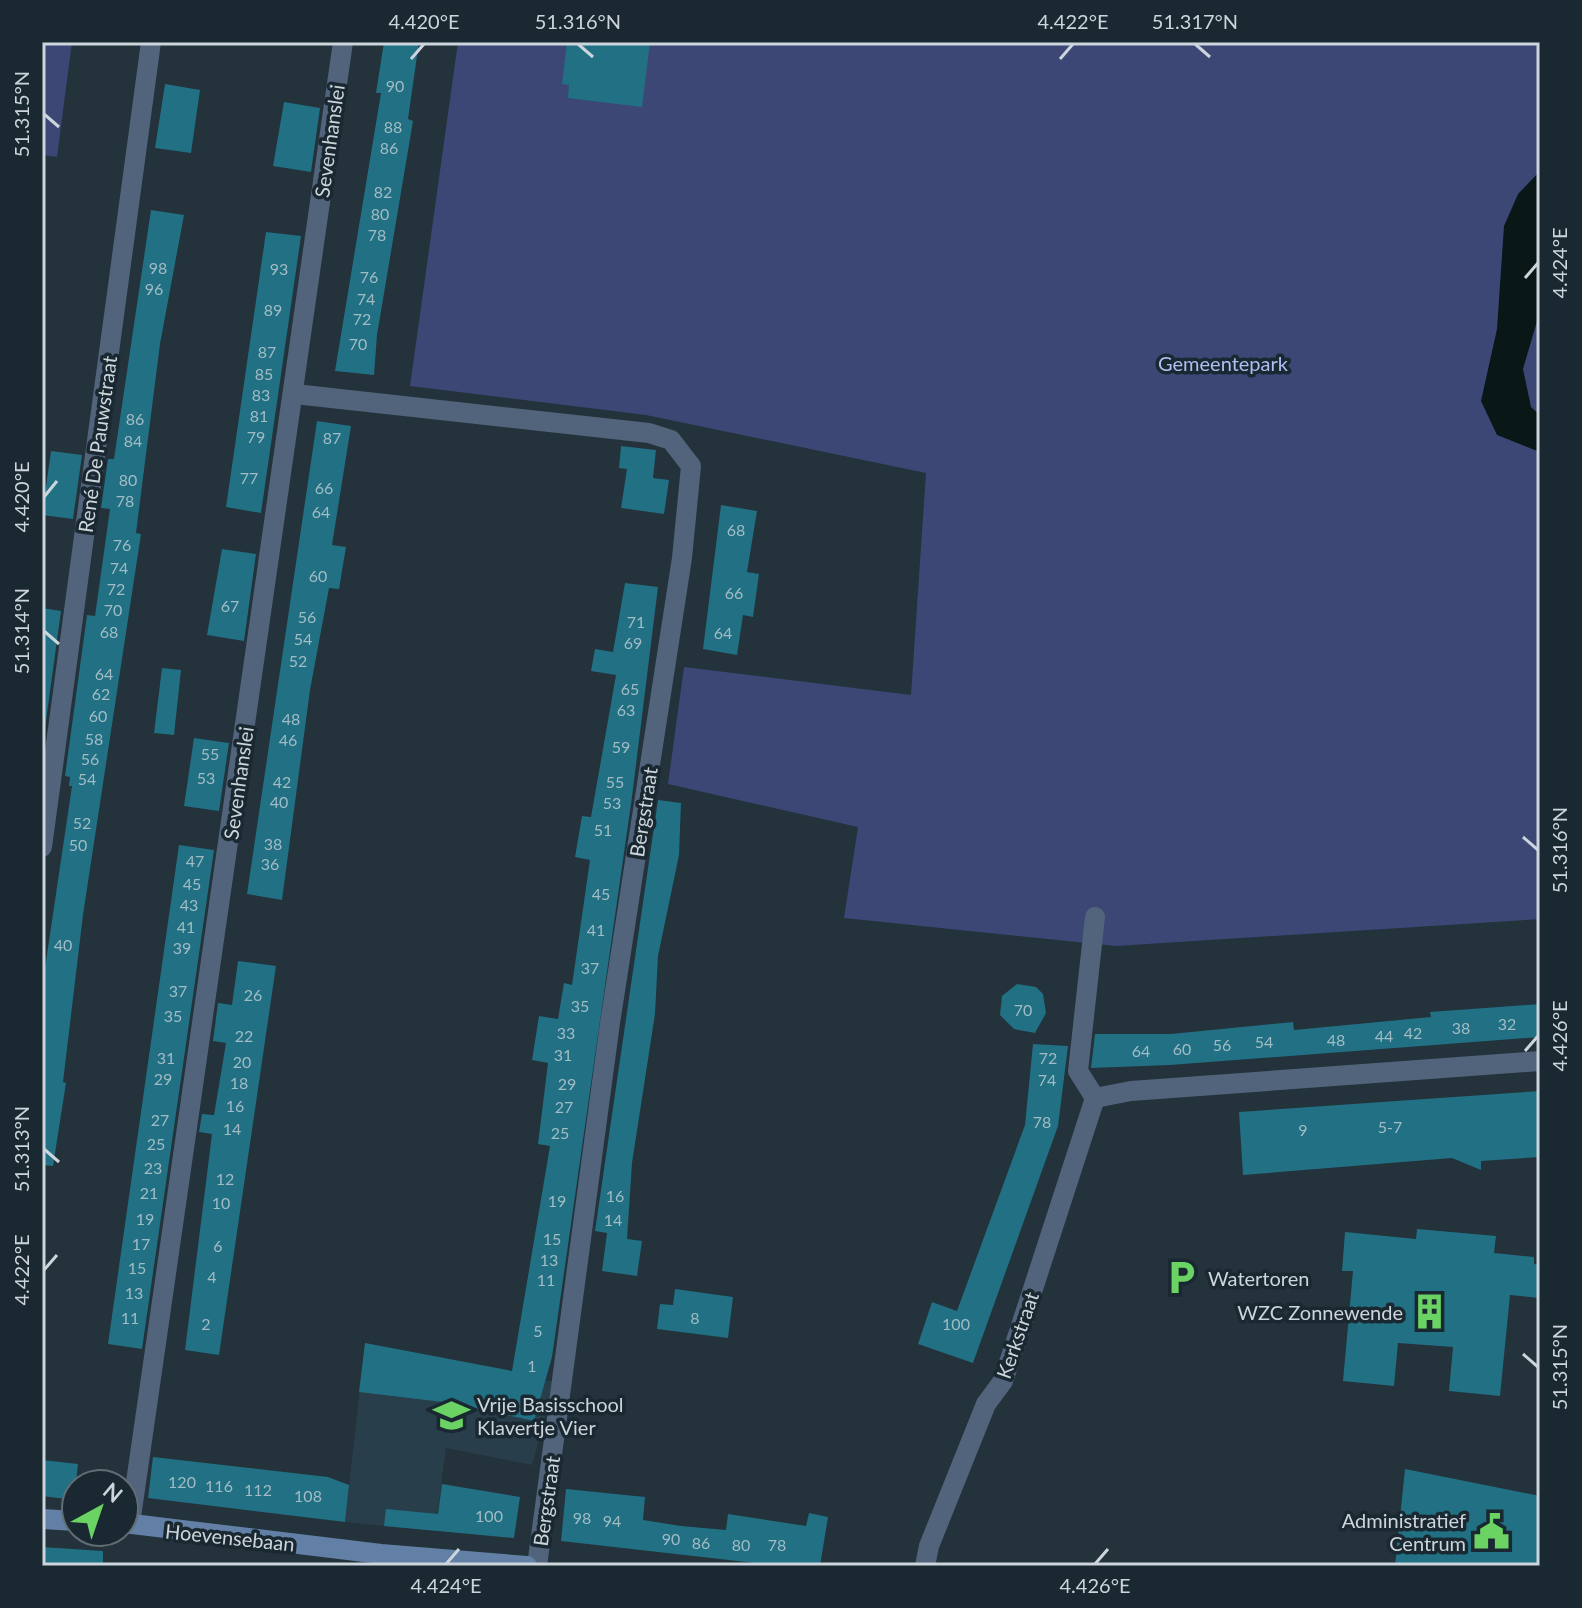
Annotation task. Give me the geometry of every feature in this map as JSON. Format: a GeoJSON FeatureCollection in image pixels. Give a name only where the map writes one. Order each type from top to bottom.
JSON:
{"type":"FeatureCollection","features":[{"type":"Feature","properties":{"kind":"street","name":"René De Pauwstraat"},"geometry":{"type":"LineString","coordinates":[[42,847],[151,42]]}},
{"type":"Feature","properties":{"kind":"street","name":"Sevenhanslei"},"geometry":{"type":"LineString","coordinates":[[135,1468],[295,394],[343,42]]}},
{"type":"Feature","properties":{"kind":"street","name":"Bergstraat"},"geometry":{"type":"LineString","coordinates":[[295,394],[649,433],[671,440],[691,466],[692,481],[682,558],[610,1023],[537,1566]]}},
{"type":"Feature","properties":{"kind":"street"},"geometry":{"type":"LineString","coordinates":[[1095,917],[1078,1071],[1095,1098],[1131,1091],[1540,1061]]}},
{"type":"Feature","properties":{"kind":"street","name":"Kerkstraat"},"geometry":{"type":"LineString","coordinates":[[925,1566],[929,1546],[986,1404],[1003,1381],[1095,1098]]}},
{"type":"Feature","properties":{"kind":"street","name":"Hoevensebaan"},"geometry":{"type":"LineString","coordinates":[[140,1525],[366,1552],[527,1566]]}},
{"type":"Feature","properties":{"kind":"shaded area"},"geometry":{"type":"Polygon","coordinates":[[[1540,171],[1540,311],[1523,369],[1531,407],[1540,415],[1540,452],[1497,435],[1481,401],[1497,329],[1504,226],[1518,194],[1540,171]]]}},
{"type":"Feature","properties":{"kind":"shaded area","name":"Vrije Basisschool Klavertje Vier"},"geometry":{"type":"Polygon","coordinates":[[[365,1343],[555,1382],[532,1465],[446,1448],[435,1531],[345,1522],[365,1343]]]}},
{"type":"Feature","properties":{"kind":"green space"},"geometry":{"type":"Polygon","coordinates":[[[42,42],[72,42],[57,157],[42,155],[42,42]]]}},
{"type":"Feature","properties":{"kind":"green space","name":"Gemeentepark"},"geometry":{"type":"Polygon","coordinates":[[[458,42],[1540,42],[1540,919],[1116,946],[844,918],[858,827],[668,784],[684,667],[911,695],[926,473],[646,415],[410,386],[458,42]]]}},
{"type":"Feature","properties":{"kind":"building"},"geometry":{"type":"Polygon","coordinates":[[[384,42],[419,42],[408,119],[413,121],[377,335],[374,375],[335,371],[381,93],[376,93],[384,42]]]}},
{"type":"Feature","properties":{"kind":"building"},"geometry":{"type":"Polygon","coordinates":[[[567,42],[650,42],[642,107],[568,98],[569,85],[562,84],[567,42]]]}},
{"type":"Feature","properties":{"kind":"building"},"geometry":{"type":"Polygon","coordinates":[[[165,84],[200,90],[191,153],[155,148],[165,84]]]}},
{"type":"Feature","properties":{"kind":"building"},"geometry":{"type":"Polygon","coordinates":[[[284,102],[320,108],[311,172],[273,166],[284,102]]]}},
{"type":"Feature","properties":{"kind":"building"},"geometry":{"type":"Polygon","coordinates":[[[151,210],[184,215],[160,344],[136,533],[141,534],[83,915],[63,1082],[66,1083],[53,1166],[42,1165],[42,988],[72,786],[69,786],[70,777],[65,776],[87,615],[95,616],[110,509],[101,508],[108,459],[114,459],[151,210]]]}},
{"type":"Feature","properties":{"kind":"building"},"geometry":{"type":"Polygon","coordinates":[[[266,232],[301,236],[261,513],[226,507],[266,232]]]}},
{"type":"Feature","properties":{"kind":"building"},"geometry":{"type":"Polygon","coordinates":[[[317,421],[351,426],[332,545],[346,547],[339,589],[329,588],[310,690],[282,900],[247,894],[317,421]]]}},
{"type":"Feature","properties":{"kind":"building"},"geometry":{"type":"Polygon","coordinates":[[[621,446],[656,450],[653,478],[669,480],[664,514],[621,508],[627,469],[619,468],[621,446]]]}},
{"type":"Feature","properties":{"kind":"building"},"geometry":{"type":"Polygon","coordinates":[[[51,451],[82,455],[73,519],[42,515],[51,451]]]}},
{"type":"Feature","properties":{"kind":"building"},"geometry":{"type":"Polygon","coordinates":[[[721,505],[757,511],[747,572],[759,574],[753,617],[743,615],[737,655],[703,649],[721,505]]]}},
{"type":"Feature","properties":{"kind":"building"},"geometry":{"type":"Polygon","coordinates":[[[222,549],[256,554],[244,641],[207,635],[222,549]]]}},
{"type":"Feature","properties":{"kind":"building"},"geometry":{"type":"Polygon","coordinates":[[[625,583],[658,587],[632,797],[552,1357],[534,1421],[451,1403],[359,1392],[365,1343],[512,1371],[550,1146],[538,1144],[548,1063],[532,1060],[539,1016],[558,1019],[564,983],[572,985],[590,860],[575,857],[582,816],[591,817],[616,675],[591,671],[595,649],[613,652],[625,583]]]}},
{"type":"Feature","properties":{"kind":"building"},"geometry":{"type":"Polygon","coordinates":[[[42,608],[61,611],[42,750],[42,608]]]}},
{"type":"Feature","properties":{"kind":"building"},"geometry":{"type":"Polygon","coordinates":[[[162,668],[181,670],[174,735],[154,733],[162,668]]]}},
{"type":"Feature","properties":{"kind":"building"},"geometry":{"type":"Polygon","coordinates":[[[194,738],[229,743],[219,811],[184,806],[194,738]]]}},
{"type":"Feature","properties":{"kind":"building"},"geometry":{"type":"Polygon","coordinates":[[[658,800],[681,803],[679,855],[658,956],[655,1014],[632,1163],[627,1239],[642,1241],[637,1276],[602,1271],[607,1233],[595,1231],[658,800]]]}},
{"type":"Feature","properties":{"kind":"building"},"geometry":{"type":"Polygon","coordinates":[[[179,845],[214,850],[142,1349],[108,1344],[179,845]]]}},
{"type":"Feature","properties":{"kind":"building"},"geometry":{"type":"Polygon","coordinates":[[[238,961],[276,966],[219,1355],[185,1350],[212,1134],[199,1132],[202,1114],[214,1115],[226,1043],[213,1041],[218,1003],[232,1005],[238,961]]]}},
{"type":"Feature","properties":{"kind":"building"},"geometry":{"type":"Polygon","coordinates":[[[1017,984],[1036,987],[1043,994],[1046,1013],[1035,1033],[1014,1029],[1000,1015],[1002,996],[1017,984]]]}},
{"type":"Feature","properties":{"kind":"building"},"geometry":{"type":"Polygon","coordinates":[[[1540,1004],[1540,1037],[1170,1065],[1091,1068],[1095,1034],[1171,1034],[1293,1022],[1294,1030],[1431,1017],[1430,1012],[1540,1004]]]}},
{"type":"Feature","properties":{"kind":"building"},"geometry":{"type":"Polygon","coordinates":[[[1033,1044],[1068,1046],[1058,1126],[973,1363],[918,1344],[932,1302],[957,1311],[1025,1125],[1033,1044]]]}},
{"type":"Feature","properties":{"kind":"building"},"geometry":{"type":"Polygon","coordinates":[[[1540,1091],[1540,1157],[1481,1161],[1481,1170],[1452,1158],[1243,1175],[1239,1112],[1540,1091]]]}},
{"type":"Feature","properties":{"kind":"building","name":"WZC Zonnewende"},"geometry":{"type":"Polygon","coordinates":[[[1417,1229],[1496,1236],[1494,1253],[1534,1257],[1534,1264],[1540,1265],[1540,1298],[1510,1295],[1500,1396],[1449,1391],[1453,1347],[1398,1343],[1394,1386],[1343,1381],[1353,1271],[1342,1271],[1345,1232],[1416,1239],[1417,1229]]]}},
{"type":"Feature","properties":{"kind":"building"},"geometry":{"type":"Polygon","coordinates":[[[675,1289],[733,1297],[728,1338],[657,1329],[660,1304],[673,1305],[675,1289]]]}},
{"type":"Feature","properties":{"kind":"building"},"geometry":{"type":"Polygon","coordinates":[[[153,1457],[328,1477],[349,1485],[345,1522],[148,1498],[153,1457]]]}},
{"type":"Feature","properties":{"kind":"building"},"geometry":{"type":"Polygon","coordinates":[[[42,1460],[78,1464],[78,1468],[60,1468],[60,1498],[42,1496],[42,1460]]]}},
{"type":"Feature","properties":{"kind":"building","name":"Administratief Centrum"},"geometry":{"type":"Polygon","coordinates":[[[1405,1469],[1540,1496],[1540,1566],[1395,1566],[1405,1469]]]}},
{"type":"Feature","properties":{"kind":"building"},"geometry":{"type":"Polygon","coordinates":[[[442,1484],[520,1497],[514,1538],[384,1526],[386,1509],[438,1514],[442,1484]]]}},
{"type":"Feature","properties":{"kind":"building"},"geometry":{"type":"Polygon","coordinates":[[[566,1489],[645,1497],[643,1520],[681,1526],[726,1530],[728,1514],[806,1526],[809,1513],[828,1517],[820,1566],[781,1566],[561,1541],[566,1489]]]}},
{"type":"Feature","properties":{"kind":"building"},"geometry":{"type":"Polygon","coordinates":[[[42,1547],[103,1551],[103,1566],[42,1566],[42,1547]]]}},
{"type":"Feature","properties":{"kind":"place","name":"Watertoren"},"geometry":{"type":"Point","coordinates":[1182,1278]}},
{"type":"Feature","properties":{"kind":"place","name":"WZC Zonnewende"},"geometry":{"type":"Point","coordinates":[1429,1312]}},
{"type":"Feature","properties":{"kind":"place","name":"Vrije Basisschool Klavertje Vier"},"geometry":{"type":"Point","coordinates":[451,1415]}},
{"type":"Feature","properties":{"kind":"place","name":"Administratief Centrum"},"geometry":{"type":"Point","coordinates":[1492,1531]}}]}
